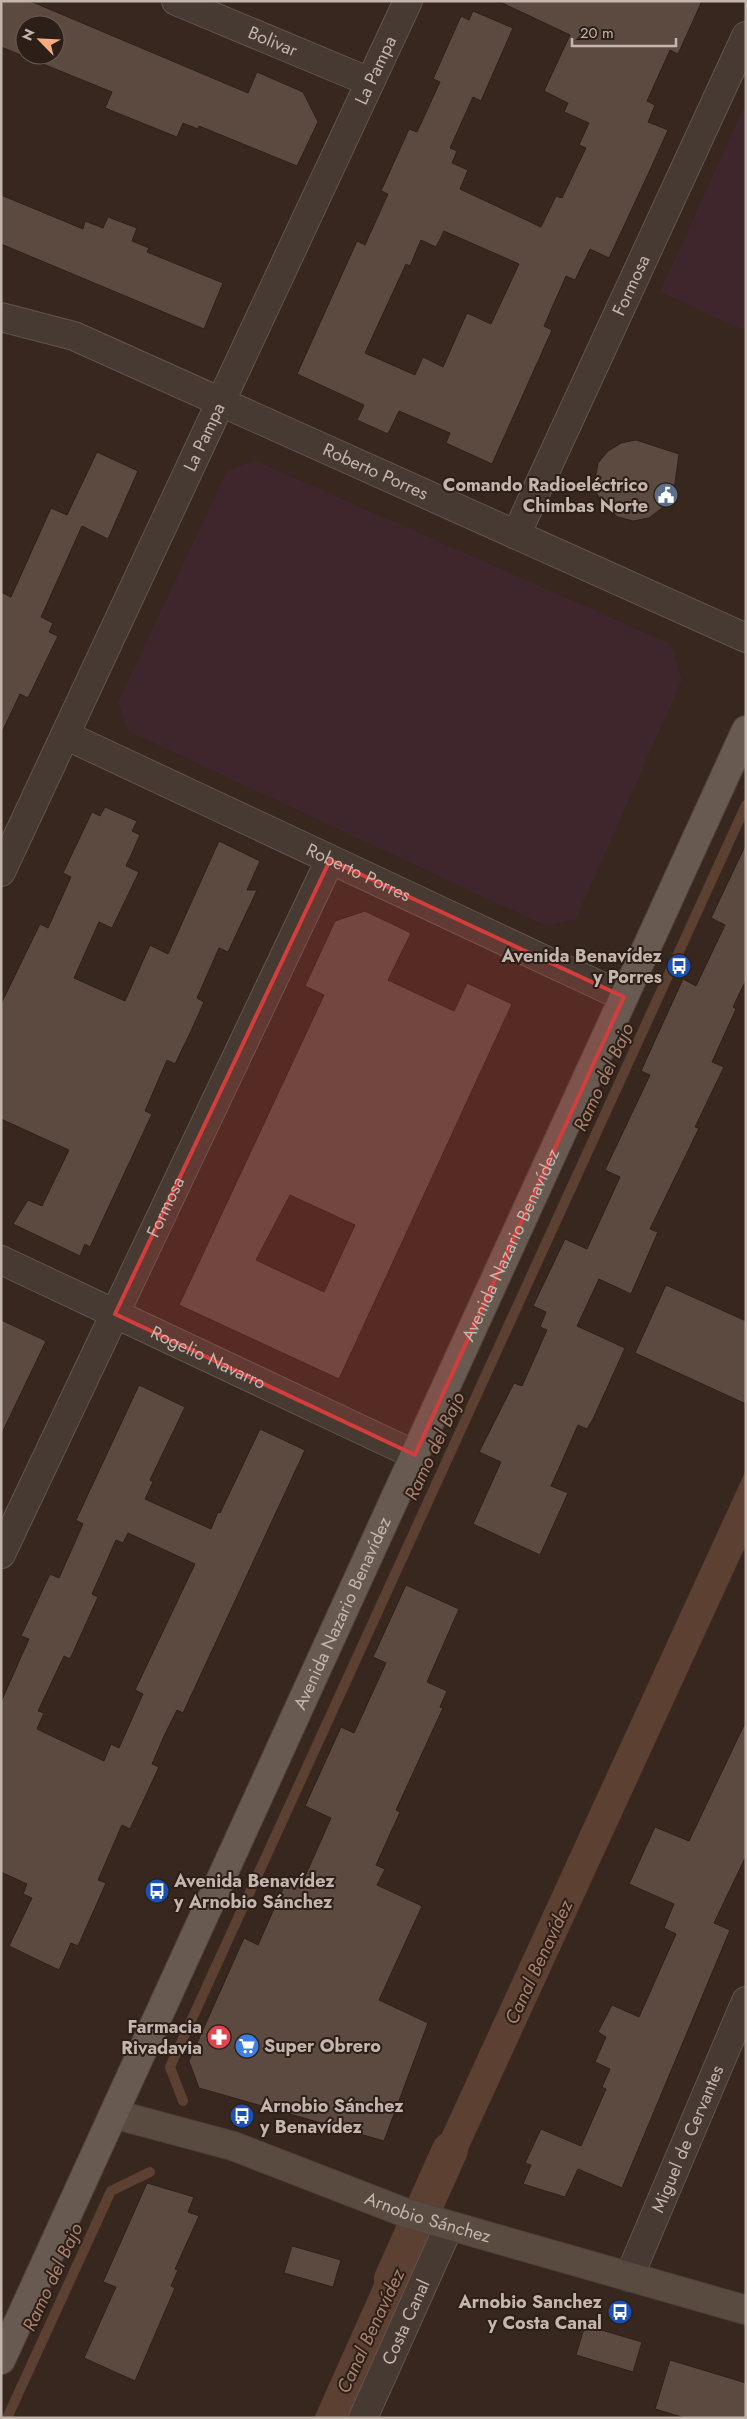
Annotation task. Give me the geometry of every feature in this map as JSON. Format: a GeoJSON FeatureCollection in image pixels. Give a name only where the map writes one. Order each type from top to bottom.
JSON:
{"type":"FeatureCollection","features":[{"type":"Feature","properties":{"kind":"main road","name":"Avenida Nazario Benavídez"},"geometry":{"type":"LineString","coordinates":[[4,2348],[114,2114],[746,730]]}},
{"type":"Feature","properties":{"kind":"street","name":"Bolivar"},"geometry":{"type":"LineString","coordinates":[[176,1],[370,82]]}},
{"type":"Feature","properties":{"kind":"street","name":"La Pampa"},"geometry":{"type":"LineString","coordinates":[[1,872],[408,1]]}},
{"type":"Feature","properties":{"kind":"street","name":"Formosa"},"geometry":{"type":"LineString","coordinates":[[516,535],[746,36]]}},
{"type":"Feature","properties":{"kind":"street","name":"Roberto Porres"},"geometry":{"type":"LineString","coordinates":[[1,317],[74,336],[746,638]]}},
{"type":"Feature","properties":{"kind":"street","name":"Roberto Porres"},"geometry":{"type":"LineString","coordinates":[[65,735],[624,998]]}},
{"type":"Feature","properties":{"kind":"street","name":"Formosa"},"geometry":{"type":"LineString","coordinates":[[1,1554],[330,860]]}},
{"type":"Feature","properties":{"kind":"street","name":"Rogelio Navarro"},"geometry":{"type":"LineString","coordinates":[[1,1260],[414,1455]]}},
{"type":"Feature","properties":{"kind":"street","name":"Miguel de Cervantes"},"geometry":{"type":"LineString","coordinates":[[629,2277],[746,2001]]}},
{"type":"Feature","properties":{"kind":"street","name":"Arnobio Sánchez"},"geometry":{"type":"LineString","coordinates":[[114,2114],[233,2146],[406,2213],[746,2310]]}},
{"type":"Feature","properties":{"kind":"street","name":"Costa Canal"},"geometry":{"type":"LineString","coordinates":[[363,2418],[442,2224]]}},
{"type":"Feature","properties":{"kind":"highlighted area"},"geometry":{"type":"Polygon","coordinates":[[[330,860],[624,997],[415,1455],[115,1314],[330,860]]]}},
{"type":"Feature","properties":{"kind":"shaded area"},"geometry":{"type":"Polygon","coordinates":[[[746,103],[746,331],[660,292],[746,103]]]}},
{"type":"Feature","properties":{"kind":"shaded area"},"geometry":{"type":"Polygon","coordinates":[[[254,460],[671,644],[682,680],[576,919],[546,926],[128,731],[118,702],[227,471],[254,460]]]}},
{"type":"Feature","properties":{"kind":"water"},"geometry":{"type":"Polygon","coordinates":[[[746,1470],[746,1545],[445,2200],[416,2190],[746,1470]]]}},
{"type":"Feature","properties":{"kind":"water"},"geometry":{"type":"Polygon","coordinates":[[[398,2230],[427,2240],[347,2418],[314,2418],[398,2230]]]}},
{"type":"Feature","properties":{"kind":"building"},"geometry":{"type":"Polygon","coordinates":[[[1,1],[30,1],[63,15],[15,15],[15,53],[1,47],[1,1]]]}},
{"type":"Feature","properties":{"kind":"building"},"geometry":{"type":"Polygon","coordinates":[[[498,1],[702,1],[678,54],[670,50],[647,101],[655,105],[648,122],[668,130],[609,258],[590,249],[575,280],[566,276],[544,326],[552,330],[492,464],[446,443],[450,433],[399,411],[388,434],[357,420],[364,405],[297,374],[357,241],[365,245],[388,194],[381,191],[409,129],[417,132],[440,82],[433,79],[461,16],[469,20],[473,11],[513,28],[481,101],[473,97],[450,148],[457,151],[452,163],[468,170],[460,189],[541,227],[556,196],[562,198],[586,148],[579,145],[589,123],[564,112],[568,103],[544,91],[570,35],[498,1]],[[444,231],[436,247],[421,240],[410,266],[406,264],[365,353],[415,375],[423,357],[443,367],[467,313],[491,324],[519,264],[444,231]]]}},
{"type":"Feature","properties":{"kind":"building"},"geometry":{"type":"Polygon","coordinates":[[[65,16],[248,93],[257,72],[303,92],[318,122],[297,166],[199,126],[198,129],[183,123],[177,137],[105,108],[112,92],[45,65],[65,65],[65,16]]]}},
{"type":"Feature","properties":{"kind":"building"},"geometry":{"type":"Polygon","coordinates":[[[1,195],[83,229],[85,221],[103,228],[108,217],[137,228],[132,241],[149,248],[147,252],[223,283],[204,329],[1,244],[1,195]]]}},
{"type":"Feature","properties":{"kind":"building"},"geometry":{"type":"Polygon","coordinates":[[[636,440],[679,454],[674,490],[667,504],[649,518],[633,521],[618,517],[605,508],[597,494],[595,479],[598,463],[608,451],[621,443],[636,440]]]}},
{"type":"Feature","properties":{"kind":"building"},"geometry":{"type":"Polygon","coordinates":[[[97,452],[138,471],[108,539],[82,526],[41,617],[53,623],[49,632],[58,636],[28,698],[20,694],[1,734],[1,592],[11,597],[51,508],[67,515],[97,452]]]}},
{"type":"Feature","properties":{"kind":"building"},"geometry":{"type":"Polygon","coordinates":[[[105,807],[137,821],[132,831],[140,835],[126,866],[139,872],[112,928],[99,922],[74,978],[125,1001],[150,945],[168,954],[219,841],[260,861],[247,890],[257,890],[228,952],[219,948],[197,998],[204,1002],[191,1031],[175,1064],[167,1060],[145,1111],[152,1114],[90,1247],[85,1244],[80,1256],[13,1224],[28,1200],[42,1206],[69,1150],[1,1119],[1,1004],[40,924],[48,928],[71,877],[63,873],[92,812],[100,816],[105,807]]]}},
{"type":"Feature","properties":{"kind":"building"},"geometry":{"type":"Polygon","coordinates":[[[746,844],[746,980],[733,1007],[736,1009],[712,1062],[724,1067],[695,1127],[699,1128],[650,1229],[658,1232],[631,1294],[599,1279],[577,1326],[625,1348],[593,1419],[587,1429],[578,1425],[551,1486],[568,1493],[540,1555],[473,1524],[501,1462],[479,1452],[514,1383],[522,1386],[547,1330],[540,1327],[546,1312],[533,1306],[565,1239],[587,1249],[620,1177],[605,1170],[650,1075],[641,1071],[683,979],[696,986],[725,925],[711,918],[746,844]]]}},
{"type":"Feature","properties":{"kind":"building"},"geometry":{"type":"Polygon","coordinates":[[[365,911],[411,933],[388,980],[454,1011],[467,983],[512,1004],[339,1379],[179,1305],[324,995],[305,986],[335,921],[365,911]],[[290,1195],[256,1260],[324,1292],[355,1225],[290,1195]]]}},
{"type":"Feature","properties":{"kind":"building"},"geometry":{"type":"Polygon","coordinates":[[[666,1285],[746,1321],[746,1404],[635,1353],[666,1285]]]}},
{"type":"Feature","properties":{"kind":"building"},"geometry":{"type":"Polygon","coordinates":[[[1,1320],[46,1341],[1,1435],[1,1320]]]}},
{"type":"Feature","properties":{"kind":"building"},"geometry":{"type":"Polygon","coordinates":[[[139,1385],[185,1407],[150,1480],[153,1482],[145,1499],[211,1529],[260,1429],[305,1450],[183,1713],[177,1710],[164,1736],[152,1764],[159,1767],[130,1829],[122,1825],[98,1880],[106,1883],[78,1946],[71,1943],[59,1970],[9,1946],[32,1898],[23,1894],[27,1884],[1,1872],[1,1702],[29,1639],[21,1636],[50,1574],[59,1578],[83,1524],[76,1520],[139,1385]],[[128,1533],[123,1543],[116,1540],[92,1594],[98,1597],[70,1659],[64,1656],[38,1711],[44,1713],[37,1729],[104,1761],[111,1744],[119,1748],[143,1694],[135,1690],[195,1564],[128,1533]]]}},
{"type":"Feature","properties":{"kind":"building"},"geometry":{"type":"Polygon","coordinates":[[[406,1585],[459,1609],[427,1682],[447,1691],[440,1707],[443,1708],[396,1810],[400,1812],[376,1865],[385,1869],[377,1885],[422,1906],[379,2000],[428,2023],[384,2141],[199,2088],[189,2061],[244,1938],[258,1945],[289,1875],[303,1881],[331,1818],[305,1806],[341,1727],[354,1733],[386,1663],[373,1657],[406,1585]]]}},
{"type":"Feature","properties":{"kind":"building"},"geometry":{"type":"Polygon","coordinates":[[[746,1721],[746,1856],[714,1923],[730,1930],[622,2188],[578,2169],[565,2197],[523,2184],[531,2165],[525,2163],[541,2129],[581,2146],[606,2089],[602,2087],[610,2069],[595,2062],[606,2037],[598,2032],[612,2005],[639,2017],[676,1934],[664,1928],[674,1904],[629,1884],[655,1827],[689,1841],[746,1721]]]}},
{"type":"Feature","properties":{"kind":"building"},"geometry":{"type":"Polygon","coordinates":[[[147,2183],[194,2197],[188,2212],[199,2216],[175,2269],[178,2270],[171,2286],[175,2288],[135,2381],[84,2358],[116,2287],[103,2282],[147,2183]]]}},
{"type":"Feature","properties":{"kind":"building"},"geometry":{"type":"Polygon","coordinates":[[[292,2246],[341,2260],[333,2287],[284,2273],[292,2246]]]}},
{"type":"Feature","properties":{"kind":"building"},"geometry":{"type":"Polygon","coordinates":[[[585,2325],[642,2342],[633,2372],[576,2355],[585,2325]]]}},
{"type":"Feature","properties":{"kind":"building"},"geometry":{"type":"Polygon","coordinates":[[[670,2360],[746,2383],[746,2418],[685,2418],[655,2409],[670,2360]]]}},
{"type":"Feature","properties":{"kind":"waterway","name":"Ramo del Bajo"},"geometry":{"type":"LineString","coordinates":[[183,2101],[170,2067],[746,805]]}},
{"type":"Feature","properties":{"kind":"waterway","name":"Canal Benavídez"},"geometry":{"type":"LineString","coordinates":[[392,2279],[450,2150]]}},
{"type":"Feature","properties":{"kind":"waterway","name":"Ramo del Bajo"},"geometry":{"type":"LineString","coordinates":[[7,2418],[111,2191],[150,2172]]}},
{"type":"Feature","properties":{"kind":"place","name":"Comando Radioeléctrico Chimbas Norte"},"geometry":{"type":"Point","coordinates":[666,495]}},
{"type":"Feature","properties":{"kind":"place","name":"Avenida Benavídez y Porres"},"geometry":{"type":"Point","coordinates":[679,966]}},
{"type":"Feature","properties":{"kind":"place","name":"Avenida Benavídez y Arnobio Sánchez"},"geometry":{"type":"Point","coordinates":[157,1891]}},
{"type":"Feature","properties":{"kind":"place","name":"Farmacia Rivadavia"},"geometry":{"type":"Point","coordinates":[219,2037]}},
{"type":"Feature","properties":{"kind":"place","name":"Super Obrero"},"geometry":{"type":"Point","coordinates":[247,2046]}},
{"type":"Feature","properties":{"kind":"place","name":"Arnobio Sánchez y Benavídez"},"geometry":{"type":"Point","coordinates":[242,2116]}},
{"type":"Feature","properties":{"kind":"place","name":"Arnobio Sanchez y Costa Canal"},"geometry":{"type":"Point","coordinates":[620,2312]}}]}
